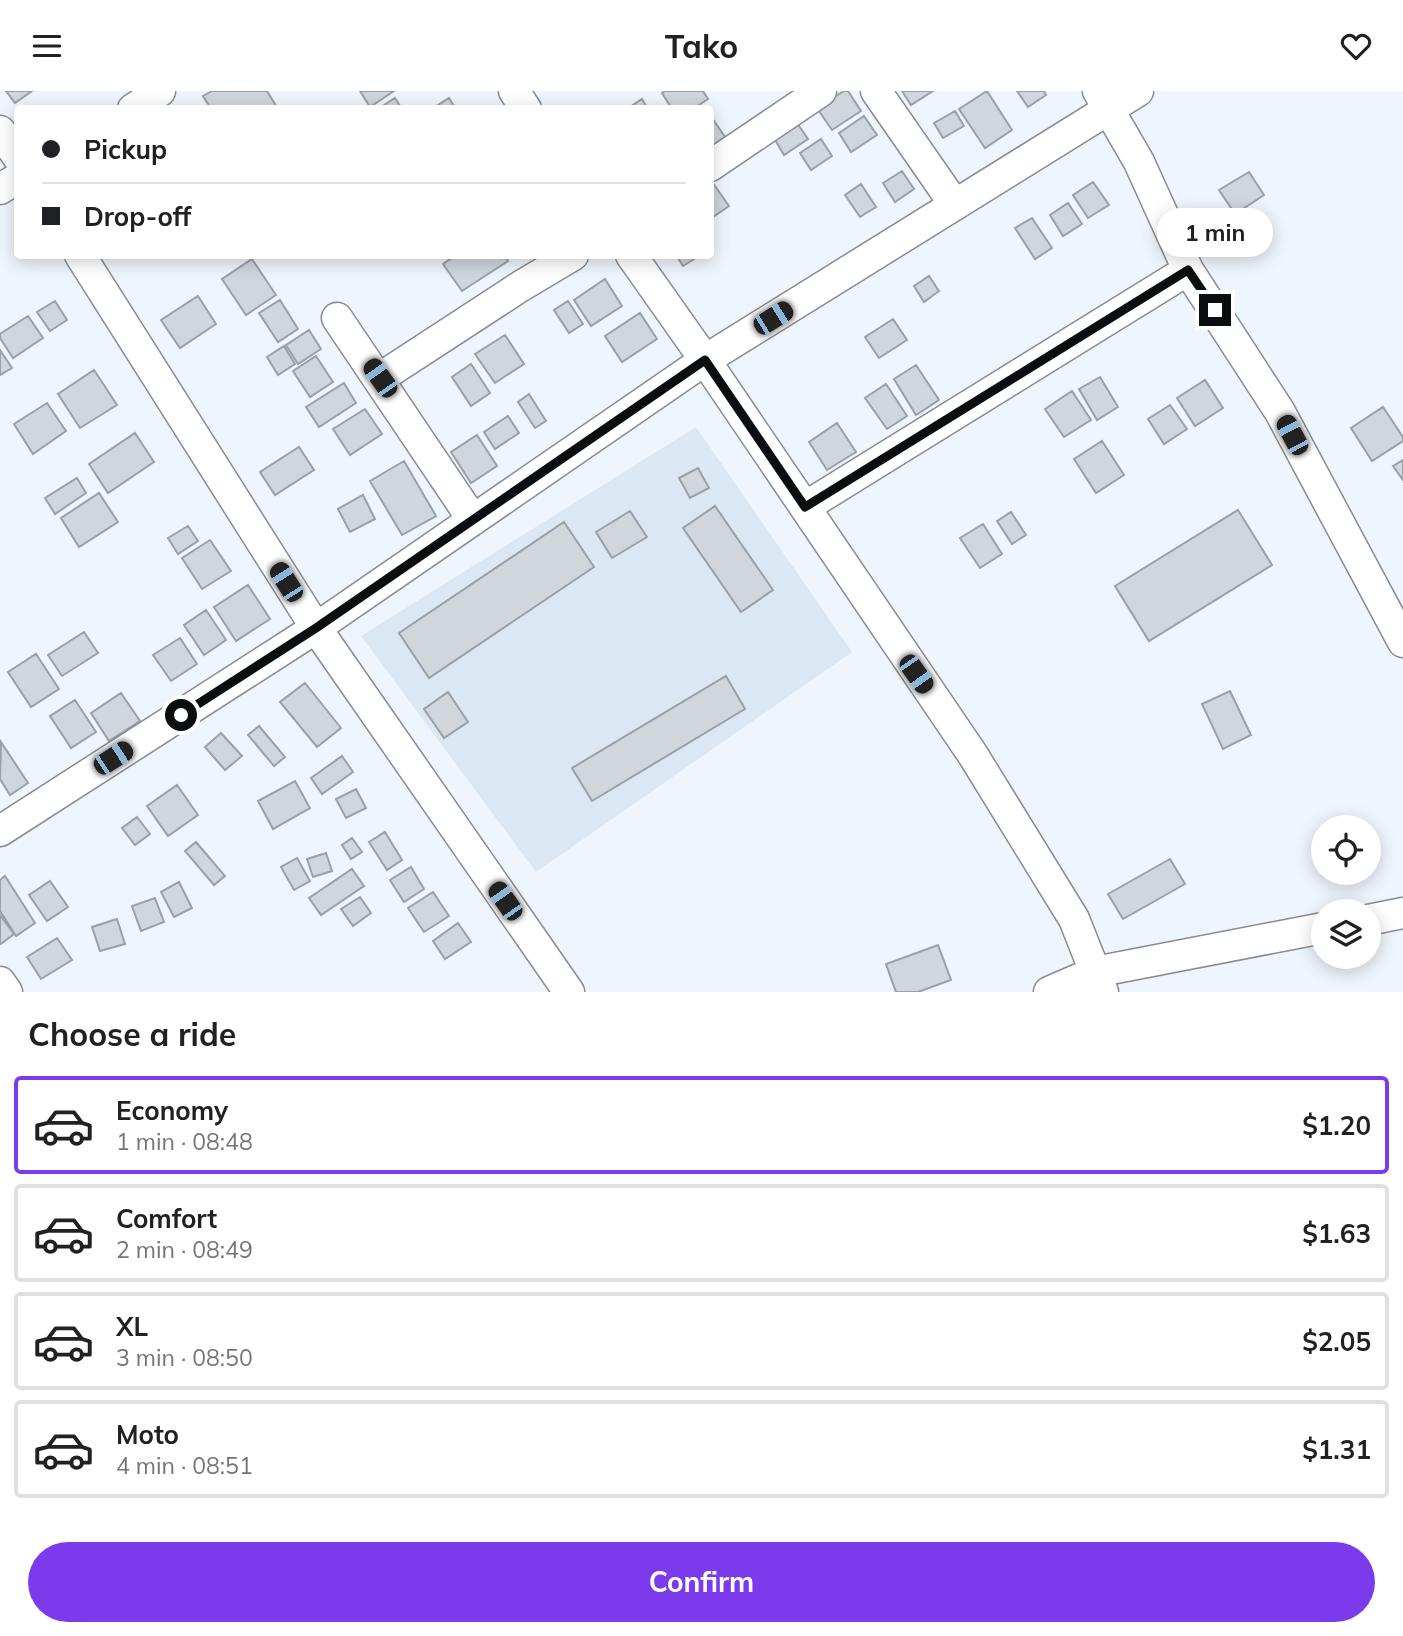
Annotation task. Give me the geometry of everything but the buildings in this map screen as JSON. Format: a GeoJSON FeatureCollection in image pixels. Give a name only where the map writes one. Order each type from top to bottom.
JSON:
{"type":"FeatureCollection","features":[{"type":"Feature","properties":{"kind":"street"},"geometry":{"type":"LineString","coordinates":[[139,105],[160,91]]}},
{"type":"Feature","properties":{"kind":"street"},"geometry":{"type":"LineString","coordinates":[[714,163],[821,91]]}},
{"type":"Feature","properties":{"kind":"street"},"geometry":{"type":"LineString","coordinates":[[876,91],[955,205]]}},
{"type":"Feature","properties":{"kind":"street"},"geometry":{"type":"LineString","coordinates":[[0,831],[316,628],[705,360],[955,205],[1104,100],[1138,91]]}},
{"type":"Feature","properties":{"kind":"street"},"geometry":{"type":"LineString","coordinates":[[1104,100],[1139,162],[1188,270],[1280,412],[1403,642]]}},
{"type":"Feature","properties":{"kind":"street"},"geometry":{"type":"LineString","coordinates":[[0,131],[14,151]]}},
{"type":"Feature","properties":{"kind":"street"},"geometry":{"type":"LineString","coordinates":[[83,259],[316,628],[569,992]]}},
{"type":"Feature","properties":{"kind":"street"},"geometry":{"type":"LineString","coordinates":[[380,378],[566,259]]}},
{"type":"Feature","properties":{"kind":"street"},"geometry":{"type":"LineString","coordinates":[[634,259],[973,755],[1074,919],[1099,982]]}},
{"type":"Feature","properties":{"kind":"street"},"geometry":{"type":"LineString","coordinates":[[805,507],[1188,270]]}},
{"type":"Feature","properties":{"kind":"street"},"geometry":{"type":"LineString","coordinates":[[337,318],[380,378],[473,520]]}},
{"type":"Feature","properties":{"kind":"street"},"geometry":{"type":"LineString","coordinates":[[1381,917],[1403,913]]}},
{"type":"Feature","properties":{"kind":"street"},"geometry":{"type":"LineString","coordinates":[[1049,992],[1311,931]]}},
{"type":"Feature","properties":{"kind":"street"},"geometry":{"type":"LineString","coordinates":[[0,982],[7,992]]}},
{"type":"Feature","properties":{"kind":"shaded area"},"geometry":{"type":"Polygon","coordinates":[[[696,427],[852,652],[536,872],[361,636],[696,427]]]}},
{"type":"Feature","properties":{"kind":"route"},"geometry":{"type":"LineString","coordinates":[[181,715],[316,628],[705,360],[805,507],[1188,270],[1215,310]]}}]}
